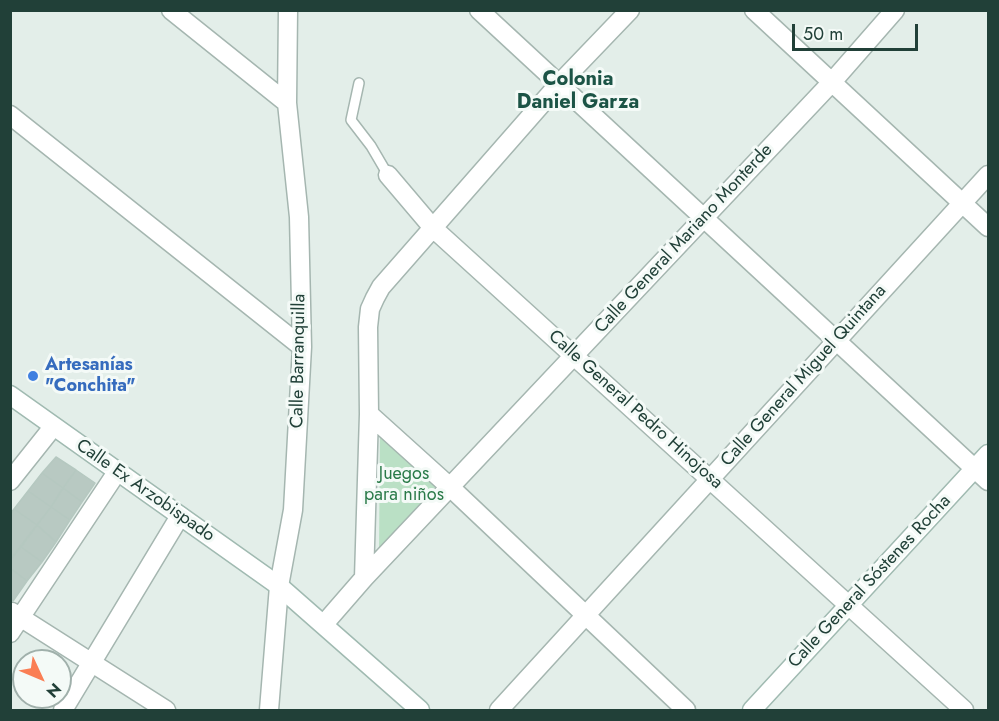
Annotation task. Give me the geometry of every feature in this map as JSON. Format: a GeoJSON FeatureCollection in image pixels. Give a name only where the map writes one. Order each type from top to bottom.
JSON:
{"type":"FeatureCollection","features":[{"type":"Feature","properties":{"kind":"street"},"geometry":{"type":"LineString","coordinates":[[171,10],[287,103]]}},
{"type":"Feature","properties":{"kind":"street","name":"Calle Barranquilla"},"geometry":{"type":"LineString","coordinates":[[269,711],[279,586],[293,510],[302,347],[299,217],[287,103],[288,10]]}},
{"type":"Feature","properties":{"kind":"street"},"geometry":{"type":"LineString","coordinates":[[479,10],[982,475]]}},
{"type":"Feature","properties":{"kind":"street"},"geometry":{"type":"LineString","coordinates":[[364,578],[370,309],[381,286],[559,84],[630,10]]}},
{"type":"Feature","properties":{"kind":"street"},"geometry":{"type":"LineString","coordinates":[[754,10],[988,227]]}},
{"type":"Feature","properties":{"kind":"street","name":"Calle General Mariano Monterde"},"geometry":{"type":"LineString","coordinates":[[324,624],[364,578],[832,82],[894,10]]}},
{"type":"Feature","properties":{"kind":"street"},"geometry":{"type":"LineString","coordinates":[[10,116],[302,347]]}},
{"type":"Feature","properties":{"kind":"street","name":"Calle General Pedro Hinojosa"},"geometry":{"type":"LineString","coordinates":[[388,175],[433,228],[964,711]]}},
{"type":"Feature","properties":{"kind":"street","name":"Calle General Miguel Quintana"},"geometry":{"type":"LineString","coordinates":[[499,711],[988,175]]}},
{"type":"Feature","properties":{"kind":"street","name":"Calle Ex Arzobispado"},"geometry":{"type":"LineString","coordinates":[[10,395],[279,586],[420,711]]}},
{"type":"Feature","properties":{"kind":"street"},"geometry":{"type":"LineString","coordinates":[[369,414],[450,487],[686,711]]}},
{"type":"Feature","properties":{"kind":"street"},"geometry":{"type":"LineString","coordinates":[[10,481],[53,427]]}},
{"type":"Feature","properties":{"kind":"street","name":"Calle General Sóstenes Rocha"},"geometry":{"type":"LineString","coordinates":[[752,711],[849,606],[982,475],[988,454]]}},
{"type":"Feature","properties":{"kind":"street"},"geometry":{"type":"LineString","coordinates":[[10,633],[16,614],[117,472]]}},
{"type":"Feature","properties":{"kind":"street"},"geometry":{"type":"LineString","coordinates":[[63,711],[180,516]]}},
{"type":"Feature","properties":{"kind":"street"},"geometry":{"type":"LineString","coordinates":[[16,614],[166,711]]}},
{"type":"Feature","properties":{"kind":"lane","name":"Calle General Pedro Hinojosa"},"geometry":{"type":"LineString","coordinates":[[359,83],[351,120],[371,146],[388,175]]}},
{"type":"Feature","properties":{"kind":"green space","name":"Juegos para niños"},"geometry":{"type":"Polygon","coordinates":[[[380,431],[438,484],[379,553],[380,431]]]}},
{"type":"Feature","properties":{"kind":"building"},"geometry":{"type":"Polygon","coordinates":[[[56,457],[76,470],[63,488],[42,473],[56,457]]]}},
{"type":"Feature","properties":{"kind":"building"},"geometry":{"type":"Polygon","coordinates":[[[76,470],[95,483],[82,502],[63,488],[76,470]]]}},
{"type":"Feature","properties":{"kind":"building"},"geometry":{"type":"Polygon","coordinates":[[[42,473],[63,488],[51,507],[28,491],[42,473]]]}},
{"type":"Feature","properties":{"kind":"building"},"geometry":{"type":"Polygon","coordinates":[[[63,488],[82,502],[70,520],[51,507],[63,488]]]}},
{"type":"Feature","properties":{"kind":"building"},"geometry":{"type":"Polygon","coordinates":[[[28,491],[51,507],[37,525],[14,509],[28,491]]]}},
{"type":"Feature","properties":{"kind":"building"},"geometry":{"type":"Polygon","coordinates":[[[51,507],[70,520],[56,542],[37,525],[51,507]]]}},
{"type":"Feature","properties":{"kind":"building"},"geometry":{"type":"Polygon","coordinates":[[[14,509],[37,525],[10,560],[10,514],[14,509]]]}},
{"type":"Feature","properties":{"kind":"building"},"geometry":{"type":"Polygon","coordinates":[[[37,525],[56,542],[42,562],[21,547],[37,525]]]}},
{"type":"Feature","properties":{"kind":"building"},"geometry":{"type":"Polygon","coordinates":[[[21,547],[42,562],[27,581],[10,568],[10,560],[21,547]]]}},
{"type":"Feature","properties":{"kind":"building"},"geometry":{"type":"Polygon","coordinates":[[[10,568],[27,581],[13,601],[10,598],[10,568]]]}},
{"type":"Feature","properties":{"kind":"place","name":"Artesanías \"Conchita\""},"geometry":{"type":"Point","coordinates":[33,376]}},
{"type":"Feature","properties":{"kind":"district","name":"Colonia Daniel Garza"},"geometry":{"type":"Point","coordinates":[578,92]}}]}
